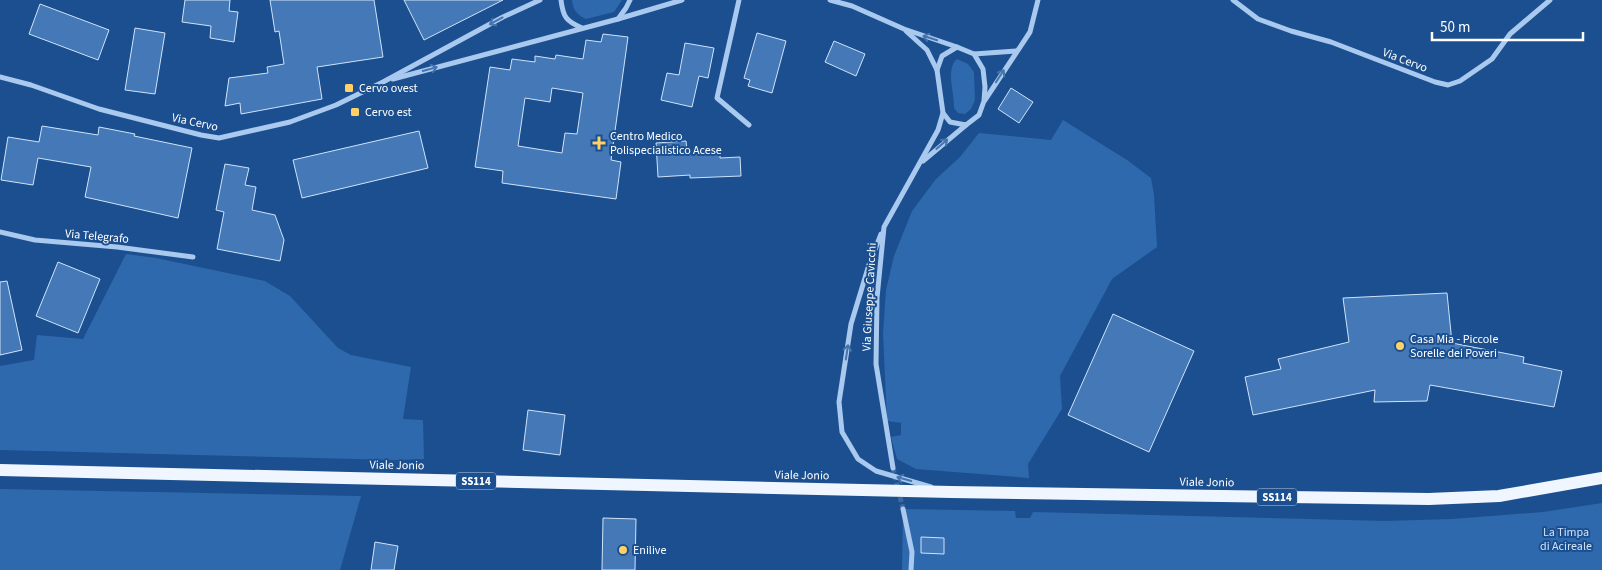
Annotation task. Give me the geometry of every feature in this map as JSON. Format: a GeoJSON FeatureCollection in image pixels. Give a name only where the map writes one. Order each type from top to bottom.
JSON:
{"type":"FeatureCollection","features":[{"type":"Feature","properties":{"kind":"main road","name":"Viale Jonio"},"geometry":{"type":"LineString","coordinates":[[0,470],[951,492],[1430,499],[1499,496],[1602,478]]}},
{"type":"Feature","properties":{"kind":"street"},"geometry":{"type":"LineString","coordinates":[[383,82],[504,17],[540,0]]}},
{"type":"Feature","properties":{"kind":"street"},"geometry":{"type":"LineString","coordinates":[[561,0],[562,13],[572,24],[583,29]]}},
{"type":"Feature","properties":{"kind":"street"},"geometry":{"type":"LineString","coordinates":[[618,18],[630,0]]}},
{"type":"Feature","properties":{"kind":"street"},"geometry":{"type":"LineString","coordinates":[[663,0],[670,3]]}},
{"type":"Feature","properties":{"kind":"street"},"geometry":{"type":"LineString","coordinates":[[383,82],[583,29],[682,0]]}},
{"type":"Feature","properties":{"kind":"street"},"geometry":{"type":"LineString","coordinates":[[739,0],[717,98],[749,125]]}},
{"type":"Feature","properties":{"kind":"street"},"geometry":{"type":"LineString","coordinates":[[830,0],[852,6],[904,29],[974,54],[1016,51]]}},
{"type":"Feature","properties":{"kind":"street"},"geometry":{"type":"LineString","coordinates":[[919,165],[979,115],[984,101],[1030,32],[1038,0]]}},
{"type":"Feature","properties":{"kind":"street","name":"Via Cervo"},"geometry":{"type":"LineString","coordinates":[[1233,0],[1258,19],[1291,32],[1331,42],[1435,82],[1448,85],[1460,81],[1492,59],[1510,34],[1550,0]]}},
{"type":"Feature","properties":{"kind":"street"},"geometry":{"type":"LineString","coordinates":[[904,29],[927,50],[937,70],[943,113],[950,122],[966,125]]}},
{"type":"Feature","properties":{"kind":"street"},"geometry":{"type":"LineString","coordinates":[[937,70],[942,56],[957,47]]}},
{"type":"Feature","properties":{"kind":"street"},"geometry":{"type":"LineString","coordinates":[[974,54],[983,69],[984,101]]}},
{"type":"Feature","properties":{"kind":"street","name":"Via Cervo"},"geometry":{"type":"LineString","coordinates":[[0,77],[31,85],[99,109],[219,138],[290,122],[336,105],[383,82]]}},
{"type":"Feature","properties":{"kind":"street","name":"Via Giuseppe Cavicchi"},"geometry":{"type":"LineString","coordinates":[[893,468],[876,364],[877,298],[884,227],[938,130],[943,113]]}},
{"type":"Feature","properties":{"kind":"street"},"geometry":{"type":"LineString","coordinates":[[884,227],[868,268],[851,324],[839,402],[842,432],[858,459],[876,471],[951,492]]}},
{"type":"Feature","properties":{"kind":"street","name":"Via Telegrafo"},"geometry":{"type":"LineString","coordinates":[[0,232],[34,240],[117,247],[193,257]]}},
{"type":"Feature","properties":{"kind":"street"},"geometry":{"type":"LineString","coordinates":[[903,509],[912,552],[911,570]]}},
{"type":"Feature","properties":{"kind":"green space"},"geometry":{"type":"Polygon","coordinates":[[[572,0],[622,0],[614,12],[586,19],[576,12],[572,0]]]}},
{"type":"Feature","properties":{"kind":"green space"},"geometry":{"type":"Polygon","coordinates":[[[957,59],[968,64],[974,72],[975,100],[971,109],[965,114],[958,113],[954,108],[951,75],[953,63],[957,59]]]}},
{"type":"Feature","properties":{"kind":"green space"},"geometry":{"type":"Polygon","coordinates":[[[1063,120],[1127,160],[1151,178],[1154,195],[1157,247],[1112,279],[1060,376],[1062,409],[1028,464],[1029,478],[916,469],[897,459],[891,437],[901,435],[901,423],[887,421],[883,333],[886,290],[894,256],[912,211],[936,179],[960,157],[979,133],[1051,140],[1063,120]]]}},
{"type":"Feature","properties":{"kind":"green space"},"geometry":{"type":"Polygon","coordinates":[[[126,254],[156,258],[265,281],[290,296],[338,348],[351,355],[411,367],[403,419],[423,420],[424,459],[395,460],[0,450],[0,366],[34,360],[37,335],[83,339],[126,254]]]}},
{"type":"Feature","properties":{"kind":"green space"},"geometry":{"type":"Polygon","coordinates":[[[0,489],[361,496],[340,570],[0,570],[0,489]]]}},
{"type":"Feature","properties":{"kind":"green space","name":"La Timpa di Acireale"},"geometry":{"type":"Polygon","coordinates":[[[1602,503],[1602,570],[902,570],[903,509],[1015,511],[1016,518],[1030,518],[1033,512],[1385,521],[1452,519],[1543,512],[1602,503]]]}},
{"type":"Feature","properties":{"kind":"building"},"geometry":{"type":"Polygon","coordinates":[[[185,0],[230,0],[229,11],[238,12],[234,42],[210,38],[211,26],[182,22],[185,0]]]}},
{"type":"Feature","properties":{"kind":"building"},"geometry":{"type":"Polygon","coordinates":[[[270,0],[374,0],[383,57],[317,67],[322,99],[241,114],[240,103],[225,106],[229,78],[268,73],[267,67],[284,64],[279,31],[275,32],[270,0]]]}},
{"type":"Feature","properties":{"kind":"building"},"geometry":{"type":"Polygon","coordinates":[[[404,0],[503,0],[424,40],[404,0]]]}},
{"type":"Feature","properties":{"kind":"building"},"geometry":{"type":"Polygon","coordinates":[[[40,4],[109,30],[98,60],[29,34],[40,4]]]}},
{"type":"Feature","properties":{"kind":"building"},"geometry":{"type":"Polygon","coordinates":[[[135,28],[165,33],[155,94],[125,90],[135,28]]]}},
{"type":"Feature","properties":{"kind":"building"},"geometry":{"type":"Polygon","coordinates":[[[757,33],[786,41],[772,93],[748,86],[750,80],[744,78],[757,33]]]}},
{"type":"Feature","properties":{"kind":"building"},"geometry":{"type":"Polygon","coordinates":[[[603,34],[628,37],[611,160],[621,162],[616,199],[502,183],[503,171],[475,167],[490,67],[510,70],[512,59],[535,62],[535,56],[555,59],[556,55],[583,59],[586,40],[601,42],[603,34]],[[552,88],[550,102],[525,98],[518,146],[562,153],[565,133],[577,134],[583,93],[552,88]]]}},
{"type":"Feature","properties":{"kind":"building"},"geometry":{"type":"Polygon","coordinates":[[[834,41],[865,54],[856,76],[825,62],[834,41]]]}},
{"type":"Feature","properties":{"kind":"building"},"geometry":{"type":"Polygon","coordinates":[[[685,43],[714,48],[708,78],[699,76],[692,107],[661,100],[667,73],[679,75],[685,43]]]}},
{"type":"Feature","properties":{"kind":"building"},"geometry":{"type":"Polygon","coordinates":[[[1011,88],[1033,102],[1019,123],[998,109],[1011,88]]]}},
{"type":"Feature","properties":{"kind":"building"},"geometry":{"type":"Polygon","coordinates":[[[42,126],[98,135],[99,127],[192,148],[178,218],[85,197],[91,167],[38,158],[33,185],[1,180],[8,137],[39,142],[42,126]]]}},
{"type":"Feature","properties":{"kind":"building"},"geometry":{"type":"Polygon","coordinates":[[[419,131],[428,168],[302,198],[293,160],[419,131]]]}},
{"type":"Feature","properties":{"kind":"building"},"geometry":{"type":"Polygon","coordinates":[[[686,141],[687,151],[720,149],[720,158],[740,157],[741,176],[690,178],[690,175],[658,177],[656,143],[686,141]]]}},
{"type":"Feature","properties":{"kind":"building"},"geometry":{"type":"Polygon","coordinates":[[[225,164],[249,168],[245,185],[256,187],[252,210],[275,215],[284,240],[280,261],[217,249],[224,212],[216,210],[225,164]]]}},
{"type":"Feature","properties":{"kind":"building"},"geometry":{"type":"Polygon","coordinates":[[[58,262],[100,279],[78,333],[36,316],[58,262]]]}},
{"type":"Feature","properties":{"kind":"building"},"geometry":{"type":"Polygon","coordinates":[[[7,281],[22,350],[0,355],[0,282],[7,281]]]}},
{"type":"Feature","properties":{"kind":"building","name":"Casa Mia - Piccole Sorelle dei Poveri"},"geometry":{"type":"Polygon","coordinates":[[[1447,293],[1452,343],[1524,357],[1523,363],[1562,371],[1554,407],[1430,385],[1427,401],[1374,402],[1375,390],[1253,415],[1245,377],[1281,369],[1278,359],[1349,342],[1343,298],[1447,293]]]}},
{"type":"Feature","properties":{"kind":"building"},"geometry":{"type":"Polygon","coordinates":[[[1113,314],[1194,351],[1149,452],[1068,415],[1113,314]]]}},
{"type":"Feature","properties":{"kind":"building"},"geometry":{"type":"Polygon","coordinates":[[[528,410],[565,415],[560,455],[523,450],[528,410]]]}},
{"type":"Feature","properties":{"kind":"building"},"geometry":{"type":"Polygon","coordinates":[[[603,518],[636,519],[635,570],[602,570],[603,518]]]}},
{"type":"Feature","properties":{"kind":"building"},"geometry":{"type":"Polygon","coordinates":[[[921,537],[944,538],[944,554],[921,553],[921,537]]]}},
{"type":"Feature","properties":{"kind":"building"},"geometry":{"type":"Polygon","coordinates":[[[375,542],[398,546],[394,570],[371,570],[375,542]]]}},
{"type":"Feature","properties":{"kind":"tunnel"},"geometry":{"type":"LineString","coordinates":[[893,468],[903,509]]}},
{"type":"Feature","properties":{"kind":"place","name":"Cervo ovest"},"geometry":{"type":"Point","coordinates":[349,88]}},
{"type":"Feature","properties":{"kind":"place","name":"Cervo est"},"geometry":{"type":"Point","coordinates":[355,112]}},
{"type":"Feature","properties":{"kind":"place","name":"Centro Medico Polispecialistico Acese"},"geometry":{"type":"Point","coordinates":[599,143]}},
{"type":"Feature","properties":{"kind":"place","name":"Casa Mia - Piccole Sorelle dei Poveri"},"geometry":{"type":"Point","coordinates":[1400,346]}},
{"type":"Feature","properties":{"kind":"place","name":"Enilive"},"geometry":{"type":"Point","coordinates":[623,550]}}]}
